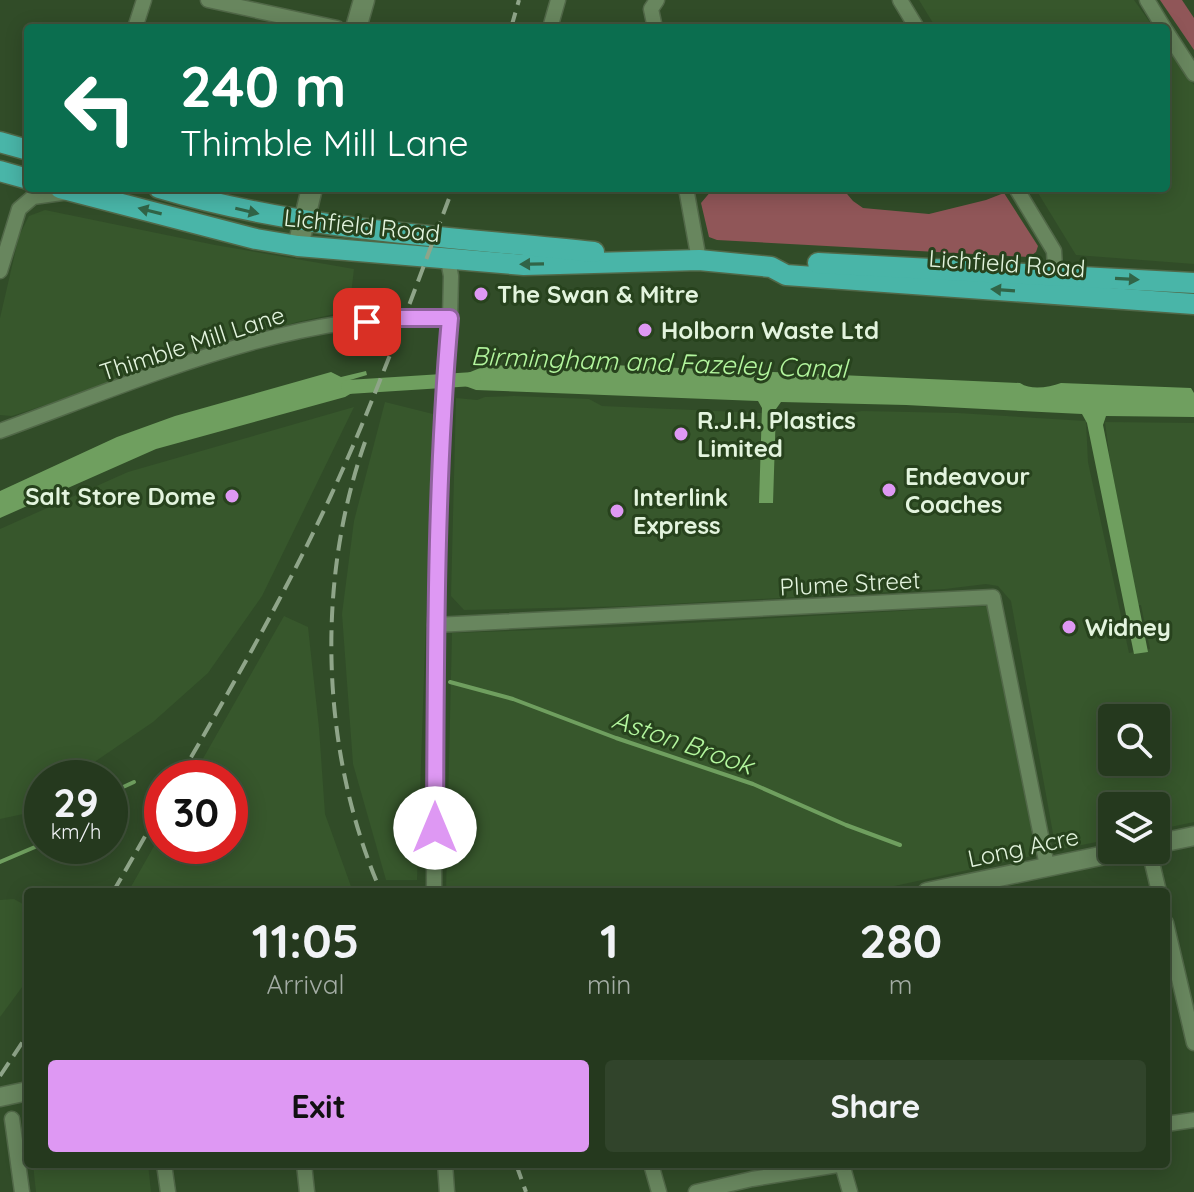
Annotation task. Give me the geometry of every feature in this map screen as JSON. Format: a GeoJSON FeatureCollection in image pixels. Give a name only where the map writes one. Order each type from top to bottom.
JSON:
{"type":"FeatureCollection","features":[{"type":"Feature","properties":{"kind":"main road"},"geometry":{"type":"LineString","coordinates":[[357,24],[364,0]]}},
{"type":"Feature","properties":{"kind":"main road"},"geometry":{"type":"LineString","coordinates":[[0,142],[24,149]]}},
{"type":"Feature","properties":{"kind":"main road"},"geometry":{"type":"LineString","coordinates":[[0,171],[24,178]]}},
{"type":"Feature","properties":{"kind":"main road","name":"Lichfield Road"},"geometry":{"type":"LineString","coordinates":[[75,192],[256,239],[298,246],[524,265],[666,259]]}},
{"type":"Feature","properties":{"kind":"main road","name":"Lichfield Road"},"geometry":{"type":"LineString","coordinates":[[174,192],[245,211],[376,232],[771,267],[786,275],[1056,284],[1194,283]]}},
{"type":"Feature","properties":{"kind":"main road"},"geometry":{"type":"LineString","coordinates":[[298,246],[311,192]]}},
{"type":"Feature","properties":{"kind":"main road","name":"Lichfield Road"},"geometry":{"type":"LineString","coordinates":[[1056,284],[1194,304]]}},
{"type":"Feature","properties":{"kind":"street"},"geometry":{"type":"LineString","coordinates":[[136,24],[144,0]]}},
{"type":"Feature","properties":{"kind":"street"},"geometry":{"type":"LineString","coordinates":[[208,0],[319,24]]}},
{"type":"Feature","properties":{"kind":"street"},"geometry":{"type":"LineString","coordinates":[[551,24],[558,0]]}},
{"type":"Feature","properties":{"kind":"street"},"geometry":{"type":"LineString","coordinates":[[654,24],[651,9],[657,0]]}},
{"type":"Feature","properties":{"kind":"street"},"geometry":{"type":"LineString","coordinates":[[900,0],[915,24]]}},
{"type":"Feature","properties":{"kind":"street"},"geometry":{"type":"LineString","coordinates":[[1147,0],[1161,24]]}},
{"type":"Feature","properties":{"kind":"street"},"geometry":{"type":"LineString","coordinates":[[1170,38],[1194,74]]}},
{"type":"Feature","properties":{"kind":"street"},"geometry":{"type":"LineString","coordinates":[[0,271],[19,209],[33,197],[57,192]]}},
{"type":"Feature","properties":{"kind":"street"},"geometry":{"type":"LineString","coordinates":[[687,192],[699,260]]}},
{"type":"Feature","properties":{"kind":"street"},"geometry":{"type":"LineString","coordinates":[[1018,192],[1054,251],[1056,284]]}},
{"type":"Feature","properties":{"kind":"street"},"geometry":{"type":"LineString","coordinates":[[434,888],[435,625],[443,399],[450,318],[451,276],[448,260]]}},
{"type":"Feature","properties":{"kind":"street","name":"Thimble Mill Lane"},"geometry":{"type":"LineString","coordinates":[[0,431],[211,355],[292,332],[391,318],[450,318]]}},
{"type":"Feature","properties":{"kind":"street","name":"Plume Street"},"geometry":{"type":"LineString","coordinates":[[435,625],[993,597],[1047,866]]}},
{"type":"Feature","properties":{"kind":"street"},"geometry":{"type":"LineString","coordinates":[[1170,841],[1194,836]]}},
{"type":"Feature","properties":{"kind":"street","name":"Long Acre"},"geometry":{"type":"LineString","coordinates":[[945,888],[1098,856]]}},
{"type":"Feature","properties":{"kind":"street"},"geometry":{"type":"LineString","coordinates":[[1152,864],[1158,888]]}},
{"type":"Feature","properties":{"kind":"street"},"geometry":{"type":"LineString","coordinates":[[1170,940],[1194,1043]]}},
{"type":"Feature","properties":{"kind":"street"},"geometry":{"type":"LineString","coordinates":[[1,1097],[24,1092]]}},
{"type":"Feature","properties":{"kind":"street"},"geometry":{"type":"LineString","coordinates":[[12,1119],[22,1192]]}},
{"type":"Feature","properties":{"kind":"street"},"geometry":{"type":"LineString","coordinates":[[1170,1123],[1194,1120]]}},
{"type":"Feature","properties":{"kind":"street"},"geometry":{"type":"LineString","coordinates":[[165,1168],[168,1192]]}},
{"type":"Feature","properties":{"kind":"street"},"geometry":{"type":"LineString","coordinates":[[304,1168],[307,1192]]}},
{"type":"Feature","properties":{"kind":"street"},"geometry":{"type":"LineString","coordinates":[[445,1168],[447,1192]]}},
{"type":"Feature","properties":{"kind":"street"},"geometry":{"type":"LineString","coordinates":[[652,1168],[659,1192]]}},
{"type":"Feature","properties":{"kind":"street"},"geometry":{"type":"LineString","coordinates":[[696,1192],[819,1168]]}},
{"type":"Feature","properties":{"kind":"street"},"geometry":{"type":"LineString","coordinates":[[844,1168],[850,1192]]}},
{"type":"Feature","properties":{"kind":"shaded area"},"geometry":{"type":"Polygon","coordinates":[[[919,0],[1134,0],[1151,24],[934,24],[919,0]]]}},
{"type":"Feature","properties":{"kind":"shaded area"},"geometry":{"type":"Polygon","coordinates":[[[1160,0],[1182,0],[1194,18],[1194,50],[1160,0]]]}},
{"type":"Feature","properties":{"kind":"shaded area"},"geometry":{"type":"Polygon","coordinates":[[[1170,51],[1194,85],[1194,264],[1076,255],[1037,192],[1170,192],[1170,51]]]}},
{"type":"Feature","properties":{"kind":"shaded area"},"geometry":{"type":"Polygon","coordinates":[[[710,192],[845,192],[863,208],[929,214],[1004,193],[1038,246],[1029,257],[717,240],[709,237],[701,203],[710,192]]]}},
{"type":"Feature","properties":{"kind":"shaded area"},"geometry":{"type":"Polygon","coordinates":[[[45,210],[215,245],[354,269],[349,311],[297,322],[12,416],[0,415],[0,318],[19,236],[29,216],[45,210]]]}},
{"type":"Feature","properties":{"kind":"shaded area"},"geometry":{"type":"Polygon","coordinates":[[[612,365],[1020,383],[1035,388],[1061,383],[1191,388],[1194,393],[1194,417],[1106,416],[1103,425],[1148,652],[1134,654],[1087,423],[1082,414],[781,402],[776,409],[773,503],[759,503],[762,408],[758,401],[476,390],[457,383],[458,377],[485,366],[604,368],[612,365]]]}},
{"type":"Feature","properties":{"kind":"shaded area"},"geometry":{"type":"Polygon","coordinates":[[[366,371],[367,375],[350,380],[364,386],[345,397],[156,449],[0,518],[0,491],[117,437],[175,416],[331,372],[341,377],[366,371]]]}},
{"type":"Feature","properties":{"kind":"shaded area"},"geometry":{"type":"Polygon","coordinates":[[[514,396],[589,399],[602,406],[762,413],[958,413],[1086,421],[1088,462],[1129,653],[1150,649],[1141,605],[1138,605],[1105,422],[1194,423],[1194,822],[1170,827],[1170,792],[1098,792],[1098,842],[1056,850],[1011,601],[998,586],[986,584],[945,589],[633,606],[464,610],[451,596],[456,398],[477,400],[514,396]]]}},
{"type":"Feature","properties":{"kind":"shaded area"},"geometry":{"type":"Polygon","coordinates":[[[385,402],[433,414],[417,880],[386,880],[353,764],[342,614],[354,521],[385,402]]]}},
{"type":"Feature","properties":{"kind":"shaded area"},"geometry":{"type":"Polygon","coordinates":[[[354,407],[262,596],[208,673],[153,722],[97,760],[24,760],[24,814],[0,819],[0,529],[128,472],[354,407]]]}},
{"type":"Feature","properties":{"kind":"shaded area"},"geometry":{"type":"Polygon","coordinates":[[[988,606],[1036,855],[885,888],[446,888],[452,633],[619,627],[988,606]]]}},
{"type":"Feature","properties":{"kind":"shaded area"},"geometry":{"type":"Polygon","coordinates":[[[284,616],[308,627],[325,814],[352,888],[130,888],[144,864],[248,864],[248,760],[202,760],[284,616]]]}},
{"type":"Feature","properties":{"kind":"shaded area"},"geometry":{"type":"Polygon","coordinates":[[[14,899],[24,905],[24,984],[0,1017],[0,900],[14,899]]]}},
{"type":"Feature","properties":{"kind":"shaded area"},"geometry":{"type":"Polygon","coordinates":[[[33,1168],[148,1168],[151,1192],[36,1192],[33,1168]]]}},
{"type":"Feature","properties":{"kind":"waterway","name":"Birmingham and Fazeley Canal"},"geometry":{"type":"LineString","coordinates":[[348,387],[474,379]]}},
{"type":"Feature","properties":{"kind":"waterway","name":"Aston Brook"},"geometry":{"type":"LineString","coordinates":[[450,682],[513,699],[753,784],[900,845]]}},
{"type":"Feature","properties":{"kind":"waterway","name":"Aston Brook"},"geometry":{"type":"LineString","coordinates":[[128,785],[134,782]]}},
{"type":"Feature","properties":{"kind":"waterway","name":"Aston Brook"},"geometry":{"type":"LineString","coordinates":[[0,862],[24,852]]}},
{"type":"Feature","properties":{"kind":"railway"},"geometry":{"type":"LineString","coordinates":[[512,24],[519,0]]}},
{"type":"Feature","properties":{"kind":"railway"},"geometry":{"type":"LineString","coordinates":[[189,760],[265,627],[324,511],[372,401],[451,192]]}},
{"type":"Feature","properties":{"kind":"railway"},"geometry":{"type":"LineString","coordinates":[[365,442],[349,496],[338,553],[332,610],[332,668],[336,726],[346,783],[361,839],[379,888]]}},
{"type":"Feature","properties":{"kind":"railway"},"geometry":{"type":"LineString","coordinates":[[115,888],[144,838]]}},
{"type":"Feature","properties":{"kind":"railway"},"geometry":{"type":"LineString","coordinates":[[0,1076],[24,1040]]}},
{"type":"Feature","properties":{"kind":"railway"},"geometry":{"type":"LineString","coordinates":[[517,1168],[526,1192]]}},
{"type":"Feature","properties":{"kind":"place","name":"The Swan & Mitre"},"geometry":{"type":"Point","coordinates":[481,294]}},
{"type":"Feature","properties":{"kind":"place","name":"Holborn Waste Ltd"},"geometry":{"type":"Point","coordinates":[645,330]}},
{"type":"Feature","properties":{"kind":"place","name":"R.J.H. Plastics Limited"},"geometry":{"type":"Point","coordinates":[681,434]}},
{"type":"Feature","properties":{"kind":"place","name":"Endeavour Coaches"},"geometry":{"type":"Point","coordinates":[889,490]}},
{"type":"Feature","properties":{"kind":"place","name":"Salt Store Dome"},"geometry":{"type":"Point","coordinates":[232,496]}},
{"type":"Feature","properties":{"kind":"place","name":"Interlink Express"},"geometry":{"type":"Point","coordinates":[617,511]}},
{"type":"Feature","properties":{"kind":"place","name":"Widney"},"geometry":{"type":"Point","coordinates":[1069,627]}},
{"type":"Feature","properties":{"kind":"route"},"geometry":{"type":"LineString","coordinates":[[367,322],[391,318],[450,318],[443,399],[435,625],[435,828]]}}]}
